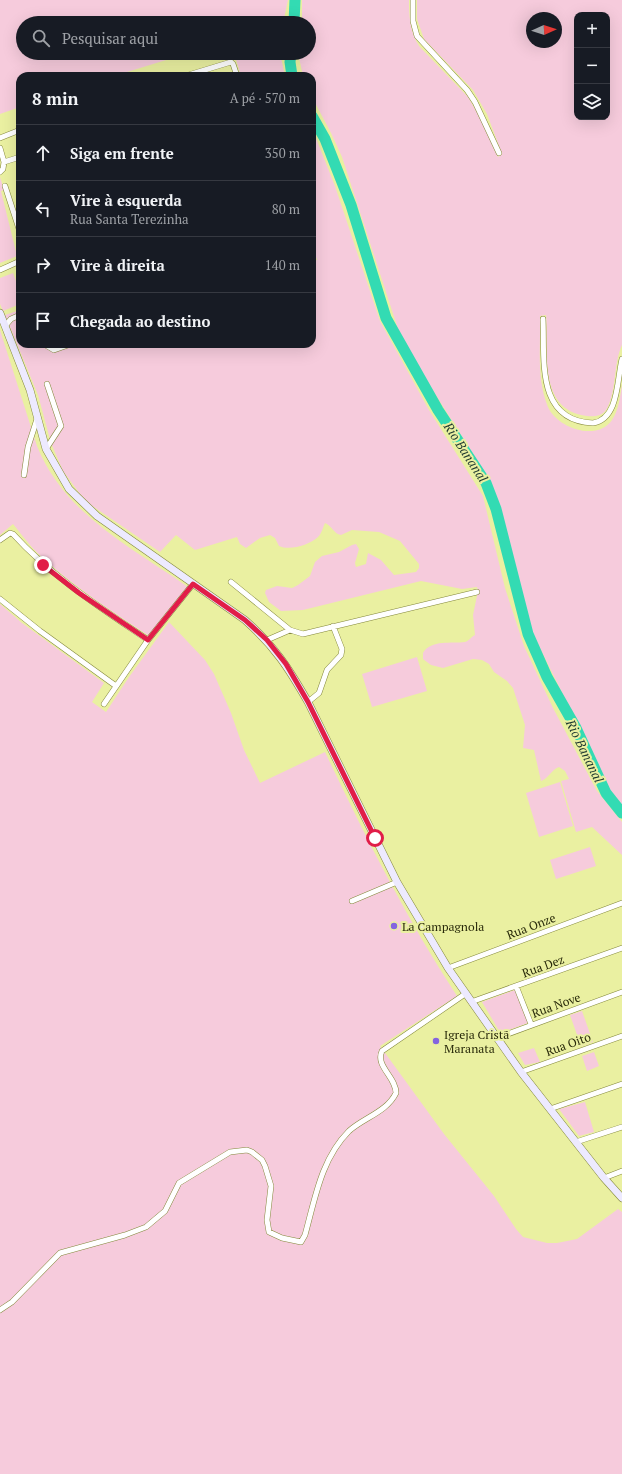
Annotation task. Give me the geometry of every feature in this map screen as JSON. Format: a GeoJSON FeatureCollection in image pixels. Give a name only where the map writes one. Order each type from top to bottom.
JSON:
{"type":"FeatureCollection","features":[{"type":"Feature","properties":{"kind":"main road"},"geometry":{"type":"LineString","coordinates":[[0,314],[27,384],[46,449],[66,484],[86,507],[245,620],[267,640],[286,664],[308,702],[397,882],[448,968],[521,1072],[604,1178],[622,1198]]}},
{"type":"Feature","properties":{"kind":"street"},"geometry":{"type":"LineString","coordinates":[[413,0],[413,21],[417,36],[467,90],[475,102],[499,153]]}},
{"type":"Feature","properties":{"kind":"street"},"geometry":{"type":"LineString","coordinates":[[198,72],[231,62],[236,72]]}},
{"type":"Feature","properties":{"kind":"street"},"geometry":{"type":"LineString","coordinates":[[0,138],[16,132]]}},
{"type":"Feature","properties":{"kind":"street"},"geometry":{"type":"LineString","coordinates":[[0,148],[4,162],[3,169],[0,172]]}},
{"type":"Feature","properties":{"kind":"street"},"geometry":{"type":"LineString","coordinates":[[4,162],[16,158]]}},
{"type":"Feature","properties":{"kind":"street"},"geometry":{"type":"LineString","coordinates":[[5,186],[16,220]]}},
{"type":"Feature","properties":{"kind":"street"},"geometry":{"type":"LineString","coordinates":[[0,270],[16,264]]}},
{"type":"Feature","properties":{"kind":"street"},"geometry":{"type":"LineString","coordinates":[[5,326],[11,319],[16,317]]}},
{"type":"Feature","properties":{"kind":"street"},"geometry":{"type":"LineString","coordinates":[[543,319],[543,361],[547,387],[559,409],[569,417],[593,424],[602,421],[606,417],[614,401],[622,359]]}},
{"type":"Feature","properties":{"kind":"street"},"geometry":{"type":"LineString","coordinates":[[46,449],[61,426],[47,384]]}},
{"type":"Feature","properties":{"kind":"street"},"geometry":{"type":"LineString","coordinates":[[24,475],[28,447],[38,418]]}},
{"type":"Feature","properties":{"kind":"street"},"geometry":{"type":"LineString","coordinates":[[0,540],[10,534],[13,534],[43,565],[148,640]]}},
{"type":"Feature","properties":{"kind":"street"},"geometry":{"type":"LineString","coordinates":[[231,582],[290,630],[298,633],[310,633],[333,626],[477,592]]}},
{"type":"Feature","properties":{"kind":"street"},"geometry":{"type":"LineString","coordinates":[[104,704],[148,640],[193,584]]}},
{"type":"Feature","properties":{"kind":"street"},"geometry":{"type":"LineString","coordinates":[[0,599],[40,631],[116,686]]}},
{"type":"Feature","properties":{"kind":"street"},"geometry":{"type":"LineString","coordinates":[[308,702],[319,693],[329,667],[341,655],[342,649],[333,626]]}},
{"type":"Feature","properties":{"kind":"street"},"geometry":{"type":"LineString","coordinates":[[267,640],[290,630]]}},
{"type":"Feature","properties":{"kind":"street"},"geometry":{"type":"LineString","coordinates":[[352,901],[397,882]]}},
{"type":"Feature","properties":{"kind":"street","name":"Rua Onze"},"geometry":{"type":"LineString","coordinates":[[448,968],[622,903]]}},
{"type":"Feature","properties":{"kind":"street","name":"Rua Dez"},"geometry":{"type":"LineString","coordinates":[[471,1002],[622,948]]}},
{"type":"Feature","properties":{"kind":"street"},"geometry":{"type":"LineString","coordinates":[[516,986],[531,1024]]}},
{"type":"Feature","properties":{"kind":"street","name":"Rua Nove"},"geometry":{"type":"LineString","coordinates":[[497,1038],[531,1024],[622,992]]}},
{"type":"Feature","properties":{"kind":"street"},"geometry":{"type":"LineString","coordinates":[[0,1310],[12,1302],[45,1266],[60,1253],[125,1235],[146,1227],[164,1210],[179,1183],[220,1157],[238,1150],[252,1152],[262,1160],[265,1166],[271,1186],[267,1220],[269,1232],[282,1238],[301,1242],[305,1236],[322,1176],[330,1156],[349,1131],[389,1104],[396,1093],[394,1082],[381,1062],[382,1051],[465,994]]}},
{"type":"Feature","properties":{"kind":"street","name":"Rua Oito"},"geometry":{"type":"LineString","coordinates":[[521,1072],[622,1036]]}},
{"type":"Feature","properties":{"kind":"street"},"geometry":{"type":"LineString","coordinates":[[550,1109],[622,1084]]}},
{"type":"Feature","properties":{"kind":"street"},"geometry":{"type":"LineString","coordinates":[[576,1142],[622,1127]]}},
{"type":"Feature","properties":{"kind":"street"},"geometry":{"type":"LineString","coordinates":[[604,1178],[622,1171]]}},
{"type":"Feature","properties":{"kind":"shaded area"},"geometry":{"type":"Polygon","coordinates":[[[0,0],[288,0],[285,16],[16,16],[16,60],[166,60],[127,72],[16,72],[16,108],[0,114],[0,0]]]}},
{"type":"Feature","properties":{"kind":"shaded area"},"geometry":{"type":"Polygon","coordinates":[[[302,0],[409,0],[411,24],[419,46],[468,97],[479,116],[498,157],[502,154],[487,114],[473,90],[424,39],[417,19],[417,0],[622,0],[622,345],[617,361],[614,387],[606,410],[598,416],[587,416],[571,411],[560,403],[553,391],[549,377],[547,361],[546,315],[540,316],[540,373],[544,396],[548,407],[560,421],[578,430],[597,430],[605,427],[612,420],[619,403],[622,385],[622,806],[613,796],[601,776],[587,743],[529,626],[503,519],[492,484],[420,370],[398,329],[342,157],[316,105],[316,72],[302,72],[300,60],[316,60],[316,16],[302,16],[302,0]]]}},
{"type":"Feature","properties":{"kind":"shaded area"},"geometry":{"type":"Polygon","coordinates":[[[236,60],[282,60],[284,72],[240,72],[236,60]]]}},
{"type":"Feature","properties":{"kind":"shaded area"},"geometry":{"type":"Polygon","coordinates":[[[316,138],[335,186],[380,321],[429,410],[483,496],[505,588],[524,646],[553,708],[597,791],[622,822],[622,855],[592,827],[576,832],[561,781],[569,779],[565,771],[559,767],[541,781],[534,750],[523,748],[525,725],[513,688],[507,681],[494,672],[489,664],[482,660],[473,659],[443,668],[431,665],[423,659],[423,653],[431,646],[442,643],[465,642],[475,635],[473,615],[478,591],[477,587],[462,589],[421,581],[303,610],[281,611],[269,602],[265,593],[266,590],[277,586],[292,588],[298,585],[310,576],[315,562],[322,556],[339,552],[352,545],[356,544],[359,549],[355,563],[356,567],[366,564],[368,553],[381,560],[394,575],[416,572],[419,568],[419,564],[400,541],[379,532],[352,530],[341,535],[325,523],[318,537],[305,545],[294,547],[288,548],[279,546],[275,538],[270,535],[260,538],[246,548],[240,544],[237,537],[195,550],[176,535],[160,552],[91,505],[80,494],[63,471],[51,443],[38,395],[19,348],[316,348],[316,138]]]}},
{"type":"Feature","properties":{"kind":"shaded area"},"geometry":{"type":"Polygon","coordinates":[[[0,177],[4,190],[1,191],[16,256],[0,263],[0,177]]]}},
{"type":"Feature","properties":{"kind":"shaded area"},"geometry":{"type":"Polygon","coordinates":[[[13,273],[16,281],[16,306],[3,311],[0,304],[0,278],[13,273]]]}},
{"type":"Feature","properties":{"kind":"shaded area"},"geometry":{"type":"Polygon","coordinates":[[[16,311],[16,342],[5,315],[16,311]]]}},
{"type":"Feature","properties":{"kind":"shaded area"},"geometry":{"type":"Polygon","coordinates":[[[0,330],[37,446],[49,470],[64,491],[101,527],[122,543],[188,587],[149,636],[56,570],[36,551],[13,524],[0,535],[0,330]]]}},
{"type":"Feature","properties":{"kind":"shaded area"},"geometry":{"type":"Polygon","coordinates":[[[0,604],[22,623],[104,683],[92,702],[106,712],[129,677],[169,622],[205,660],[214,674],[231,713],[244,750],[260,783],[325,752],[355,815],[403,907],[438,967],[457,996],[380,1046],[444,1134],[494,1196],[523,1237],[547,1243],[557,1243],[577,1239],[618,1209],[622,1212],[622,1474],[0,1474],[0,604]]]}},
{"type":"Feature","properties":{"kind":"shaded area"},"geometry":{"type":"Polygon","coordinates":[[[417,657],[427,691],[372,707],[362,674],[417,657]]]}},
{"type":"Feature","properties":{"kind":"shaded area"},"geometry":{"type":"Polygon","coordinates":[[[560,782],[573,826],[539,837],[526,793],[560,782]]]}},
{"type":"Feature","properties":{"kind":"shaded area"},"geometry":{"type":"Polygon","coordinates":[[[590,847],[596,866],[556,879],[550,860],[590,847]]]}},
{"type":"Feature","properties":{"kind":"shaded area"},"geometry":{"type":"Polygon","coordinates":[[[515,990],[528,1023],[503,1032],[498,1029],[482,1002],[515,990]]]}},
{"type":"Feature","properties":{"kind":"shaded area"},"geometry":{"type":"Polygon","coordinates":[[[582,1011],[593,1042],[581,1046],[570,1015],[582,1011]]]}},
{"type":"Feature","properties":{"kind":"shaded area"},"geometry":{"type":"Polygon","coordinates":[[[534,1048],[540,1062],[525,1065],[518,1053],[534,1048]]]}},
{"type":"Feature","properties":{"kind":"shaded area"},"geometry":{"type":"Polygon","coordinates":[[[594,1052],[599,1066],[587,1071],[582,1056],[594,1052]]]}},
{"type":"Feature","properties":{"kind":"shaded area"},"geometry":{"type":"Polygon","coordinates":[[[585,1102],[594,1132],[579,1136],[559,1109],[585,1102]]]}},
{"type":"Feature","properties":{"kind":"waterway","name":"Rio Bananal"},"geometry":{"type":"LineString","coordinates":[[294,16],[295,0]]}},
{"type":"Feature","properties":{"kind":"waterway","name":"Rio Bananal"},"geometry":{"type":"LineString","coordinates":[[290,60],[291,72]]}},
{"type":"Feature","properties":{"kind":"waterway","name":"Rio Bananal"},"geometry":{"type":"LineString","coordinates":[[316,123],[325,139],[351,205],[386,318],[438,410],[486,483],[496,509],[528,634],[547,677],[576,728],[606,793],[622,813]]}},
{"type":"Feature","properties":{"kind":"place","name":"La Campagnola"},"geometry":{"type":"Point","coordinates":[394,926]}},
{"type":"Feature","properties":{"kind":"place","name":"Igreja Cristã Maranata"},"geometry":{"type":"Point","coordinates":[436,1041]}},
{"type":"Feature","properties":{"kind":"route"},"geometry":{"type":"LineString","coordinates":[[43,565],[79,593],[148,640],[193,584],[245,620],[267,640],[278,653],[294,677],[308,702],[375,838]]}}]}
